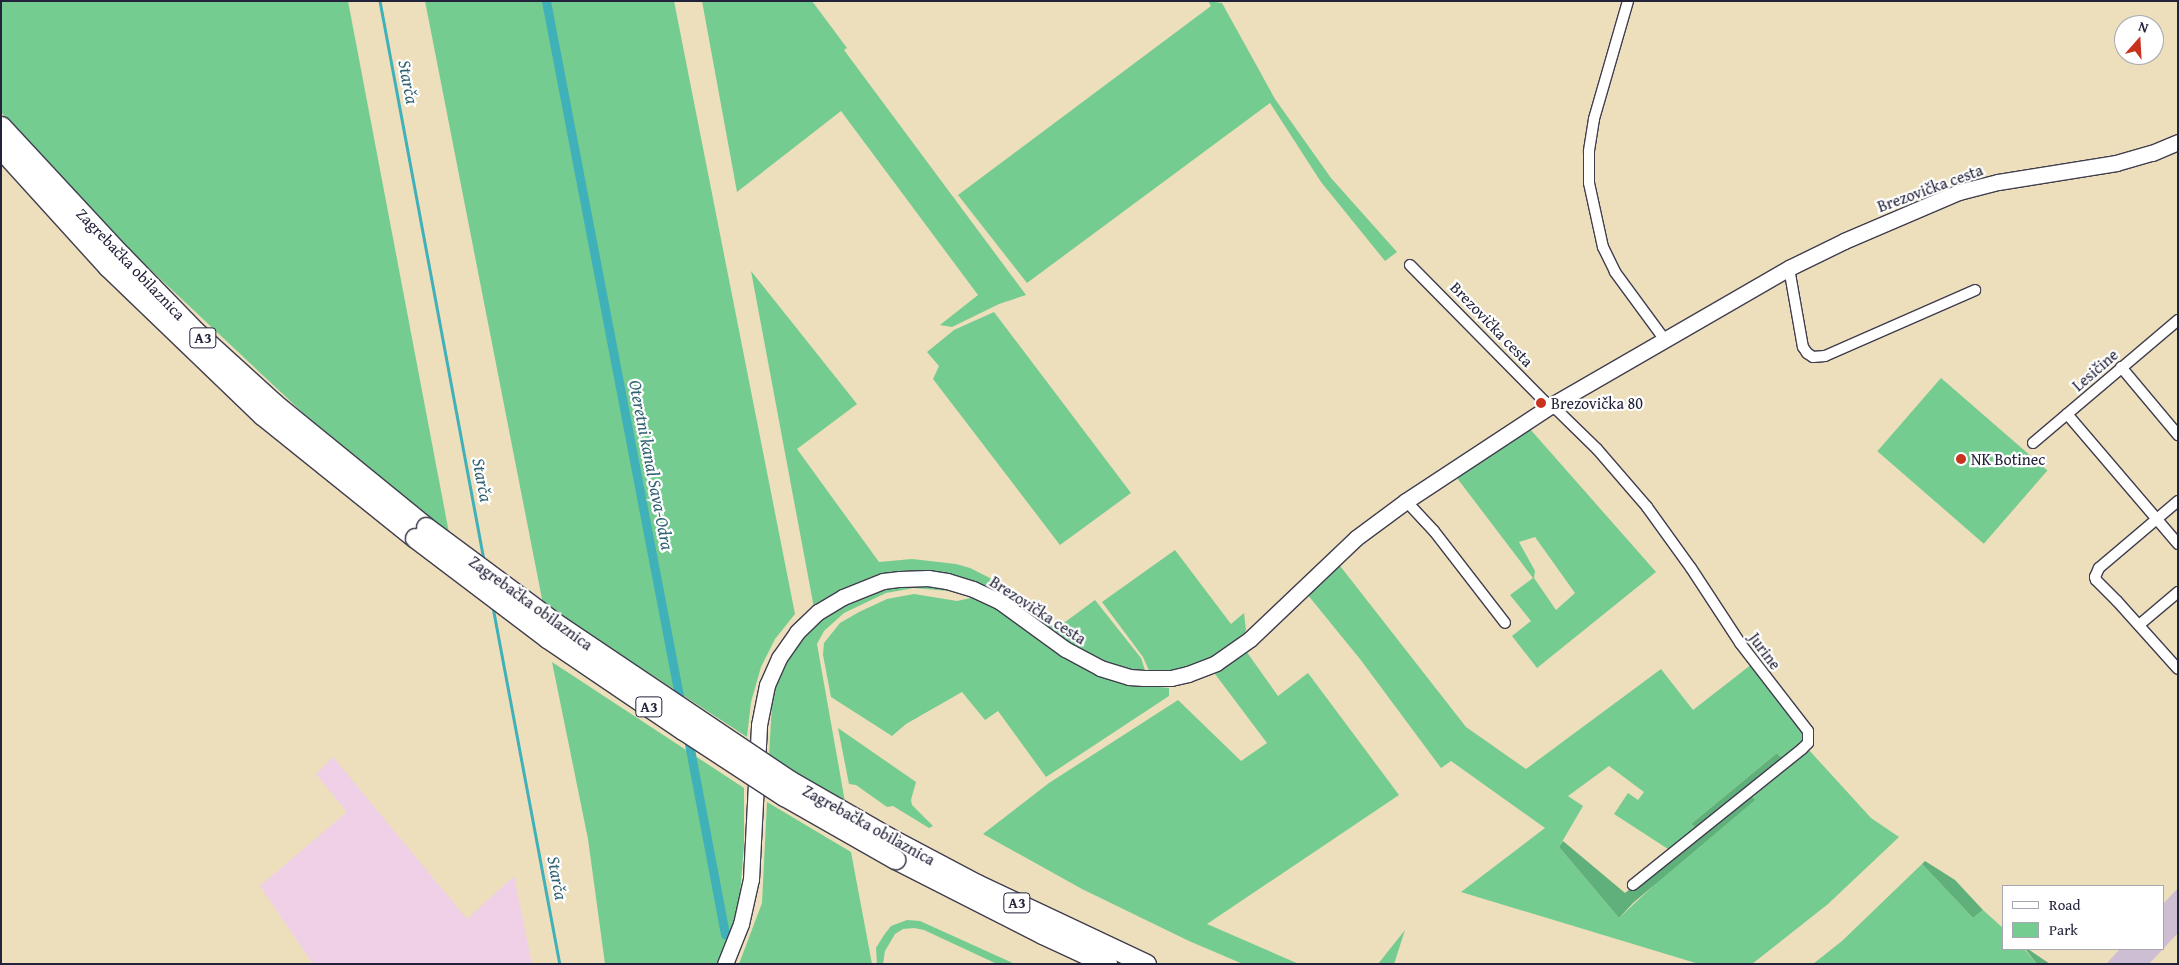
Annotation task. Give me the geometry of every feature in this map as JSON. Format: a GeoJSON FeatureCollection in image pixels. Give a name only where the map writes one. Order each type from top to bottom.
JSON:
{"type":"FeatureCollection","features":[{"type":"Feature","properties":{"kind":"highway","name":"Zagrebačka obilaznica"},"geometry":{"type":"LineString","coordinates":[[1,126],[198,333],[420,533],[547,638],[784,796],[895,859],[1042,934],[1107,964]]}},
{"type":"Feature","properties":{"kind":"highway","name":"Zagrebačka obilaznica"},"geometry":{"type":"LineString","coordinates":[[1,150],[108,268],[262,415],[420,533],[781,774],[890,838],[977,884],[1146,964]]}},
{"type":"Feature","properties":{"kind":"main road","name":"Brezovička cesta"},"geometry":{"type":"LineString","coordinates":[[725,964],[741,924],[751,879],[759,725],[767,685],[789,643],[809,620],[829,604],[860,589],[883,581],[913,578],[947,581],[973,589],[999,602],[1065,648],[1100,668],[1129,677],[1171,678],[1209,667],[1235,651],[1273,619],[1356,538],[1406,501],[1550,406],[1789,268],[1844,241],[1959,192],[1998,182],[2116,163],[2152,153],[2178,142]]}},
{"type":"Feature","properties":{"kind":"street"},"geometry":{"type":"LineString","coordinates":[[1628,1],[1594,119],[1589,152],[1589,183],[1603,247],[1615,272],[1665,340]]}},
{"type":"Feature","properties":{"kind":"street","name":"Brezovička cesta"},"geometry":{"type":"LineString","coordinates":[[1410,265],[1550,406]]}},
{"type":"Feature","properties":{"kind":"street"},"geometry":{"type":"LineString","coordinates":[[1789,268],[1803,346],[1807,353],[1813,357],[1825,356],[1975,290]]}},
{"type":"Feature","properties":{"kind":"street","name":"Lesičine"},"geometry":{"type":"LineString","coordinates":[[2033,443],[2177,321]]}},
{"type":"Feature","properties":{"kind":"street"},"geometry":{"type":"LineString","coordinates":[[2121,367],[2178,435]]}},
{"type":"Feature","properties":{"kind":"street","name":"Jurine"},"geometry":{"type":"LineString","coordinates":[[1550,406],[1557,410],[1597,449],[1646,507],[1691,568],[1740,643],[1808,731],[1808,743],[1802,749],[1633,885]]}},
{"type":"Feature","properties":{"kind":"street"},"geometry":{"type":"LineString","coordinates":[[2067,414],[2178,544]]}},
{"type":"Feature","properties":{"kind":"street"},"geometry":{"type":"LineString","coordinates":[[1406,501],[1434,531],[1505,623]]}},
{"type":"Feature","properties":{"kind":"street"},"geometry":{"type":"LineString","coordinates":[[2178,502],[2095,573],[2096,580],[2178,669]]}},
{"type":"Feature","properties":{"kind":"street"},"geometry":{"type":"LineString","coordinates":[[2139,625],[2178,592]]}},
{"type":"Feature","properties":{"kind":"shaded area"},"geometry":{"type":"Polygon","coordinates":[[[333,757],[467,919],[514,876],[532,964],[313,964],[260,886],[347,812],[316,774],[333,757]]]}},
{"type":"Feature","properties":{"kind":"shaded area"},"geometry":{"type":"Polygon","coordinates":[[[2178,888],[2178,933],[2164,948],[2164,903],[2178,888]]]}},
{"type":"Feature","properties":{"kind":"shaded area"},"geometry":{"type":"Polygon","coordinates":[[[2119,950],[2162,950],[2149,964],[2106,964],[2119,950]]]}},
{"type":"Feature","properties":{"kind":"green space"},"geometry":{"type":"Polygon","coordinates":[[[1,1],[348,1],[449,533],[302,412],[105,227],[1,112],[1,1]]]}},
{"type":"Feature","properties":{"kind":"green space"},"geometry":{"type":"Polygon","coordinates":[[[425,1],[674,1],[795,614],[775,639],[761,667],[751,702],[747,737],[543,604],[425,1]]]}},
{"type":"Feature","properties":{"kind":"green space"},"geometry":{"type":"Polygon","coordinates":[[[702,1],[812,1],[847,48],[844,50],[1026,295],[999,304],[952,327],[940,325],[978,295],[841,111],[737,192],[702,1]]]}},
{"type":"Feature","properties":{"kind":"green space"},"geometry":{"type":"Polygon","coordinates":[[[1208,1],[1222,3],[1275,99],[1331,178],[1397,252],[1385,261],[1321,182],[1270,103],[1027,283],[958,195],[1211,6],[1208,1]]]}},
{"type":"Feature","properties":{"kind":"green space"},"geometry":{"type":"Polygon","coordinates":[[[751,271],[857,404],[797,449],[879,562],[912,559],[956,564],[970,568],[990,578],[1057,628],[1095,600],[1141,658],[1146,673],[1107,665],[935,573],[814,608],[751,271]]]}},
{"type":"Feature","properties":{"kind":"green space"},"geometry":{"type":"Polygon","coordinates":[[[994,312],[1131,493],[1060,545],[933,379],[939,366],[927,352],[954,330],[994,312]]]}},
{"type":"Feature","properties":{"kind":"green space","name":"NK Botinec"},"geometry":{"type":"Polygon","coordinates":[[[1941,378],[2047,471],[1984,544],[1877,451],[1941,378]]]}},
{"type":"Feature","properties":{"kind":"green space"},"geometry":{"type":"Polygon","coordinates":[[[1530,429],[1656,572],[1537,668],[1512,636],[1531,621],[1510,595],[1533,578],[1457,478],[1530,429]],[[1535,537],[1519,542],[1535,571],[1534,578],[1556,610],[1575,593],[1535,537]]]}},
{"type":"Feature","properties":{"kind":"green space"},"geometry":{"type":"Polygon","coordinates":[[[1175,550],[1231,624],[1244,613],[1246,630],[1242,638],[1217,657],[1188,669],[1150,673],[1143,657],[1102,602],[1175,550]]]}},
{"type":"Feature","properties":{"kind":"green space"},"geometry":{"type":"Polygon","coordinates":[[[1337,562],[1466,727],[1526,769],[1661,669],[1693,710],[1752,664],[1803,727],[1804,741],[1784,760],[1777,753],[1691,824],[1697,828],[1668,849],[1614,814],[1628,793],[1638,800],[1644,792],[1609,766],[1568,796],[1583,806],[1559,847],[1619,918],[1750,795],[1808,749],[1871,818],[1899,837],[1828,904],[1752,964],[1699,964],[1461,892],[1545,828],[1451,761],[1441,768],[1360,659],[1307,594],[1337,562]]]}},
{"type":"Feature","properties":{"kind":"green space"},"geometry":{"type":"Polygon","coordinates":[[[900,585],[936,585],[960,592],[914,588],[886,593],[844,613],[824,631],[817,644],[845,802],[769,756],[773,687],[794,646],[815,623],[834,609],[883,588],[900,585]]]}},
{"type":"Feature","properties":{"kind":"green space"},"geometry":{"type":"Polygon","coordinates":[[[914,594],[957,601],[971,598],[981,599],[1140,685],[1169,688],[1169,696],[1046,777],[998,711],[985,720],[962,692],[906,724],[892,736],[831,697],[823,655],[824,643],[840,623],[859,612],[887,599],[914,594]]]}},
{"type":"Feature","properties":{"kind":"green space"},"geometry":{"type":"Polygon","coordinates":[[[1246,651],[1278,696],[1308,673],[1399,795],[1207,924],[1299,964],[1243,964],[1189,941],[1082,889],[983,834],[1049,783],[1178,700],[1241,761],[1267,743],[1215,674],[1246,651]]]}},
{"type":"Feature","properties":{"kind":"green space"},"geometry":{"type":"Polygon","coordinates":[[[552,662],[744,788],[744,845],[739,907],[735,922],[717,964],[605,964],[588,839],[552,662]]]}},
{"type":"Feature","properties":{"kind":"green space"},"geometry":{"type":"Polygon","coordinates":[[[838,728],[916,782],[911,800],[912,805],[933,826],[929,828],[893,806],[887,807],[856,785],[849,784],[838,728]]]}},
{"type":"Feature","properties":{"kind":"green space"},"geometry":{"type":"Polygon","coordinates":[[[1777,753],[1784,760],[1697,828],[1691,824],[1777,753]]]}},
{"type":"Feature","properties":{"kind":"green space"},"geometry":{"type":"Polygon","coordinates":[[[1750,795],[1755,800],[1633,903],[1619,918],[1559,847],[1563,841],[1625,893],[1750,795]]]}},
{"type":"Feature","properties":{"kind":"green space"},"geometry":{"type":"Polygon","coordinates":[[[767,802],[851,852],[872,964],[739,964],[762,903],[767,802]]]}},
{"type":"Feature","properties":{"kind":"green space"},"geometry":{"type":"Polygon","coordinates":[[[1925,861],[1955,880],[1983,910],[1973,918],[1922,864],[1925,861]]]}},
{"type":"Feature","properties":{"kind":"green space"},"geometry":{"type":"Polygon","coordinates":[[[1922,864],[1973,918],[1983,910],[2002,927],[2002,950],[2025,950],[2037,964],[1813,964],[1842,941],[1922,864]]]}},
{"type":"Feature","properties":{"kind":"green space"},"geometry":{"type":"Polygon","coordinates":[[[907,920],[920,921],[1015,964],[997,964],[924,930],[914,928],[903,929],[895,934],[885,951],[883,964],[877,964],[876,948],[884,935],[891,926],[907,920]]]}},
{"type":"Feature","properties":{"kind":"green space"},"geometry":{"type":"Polygon","coordinates":[[[1405,930],[1394,964],[1378,964],[1405,930]]]}},
{"type":"Feature","properties":{"kind":"green space"},"geometry":{"type":"Polygon","coordinates":[[[2026,950],[2029,950],[2050,964],[2037,964],[2026,950]]]}},
{"type":"Feature","properties":{"kind":"waterway","name":"Starča"},"geometry":{"type":"LineString","coordinates":[[380,1],[484,560]]}},
{"type":"Feature","properties":{"kind":"waterway","name":"Oteretni kanal Sava-Odra"},"geometry":{"type":"LineString","coordinates":[[546,1],[681,706]]}},
{"type":"Feature","properties":{"kind":"waterway","name":"Starča"},"geometry":{"type":"LineString","coordinates":[[493,607],[560,964]]}},
{"type":"Feature","properties":{"kind":"waterway","name":"Oteretni kanal Sava-Odra"},"geometry":{"type":"LineString","coordinates":[[687,733],[725,934]]}},
{"type":"Feature","properties":{"kind":"place","name":"Brezovička 80"},"geometry":{"type":"Point","coordinates":[1541,403]}},
{"type":"Feature","properties":{"kind":"place","name":"NK Botinec"},"geometry":{"type":"Point","coordinates":[1961,459]}}]}
